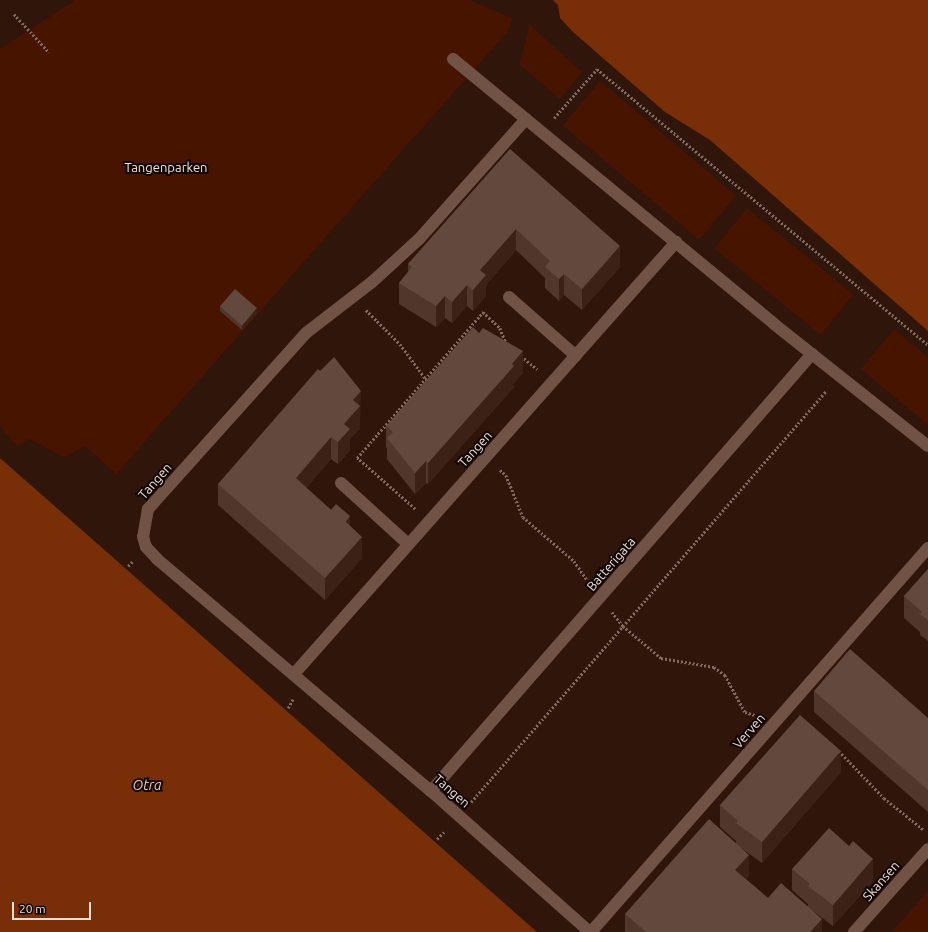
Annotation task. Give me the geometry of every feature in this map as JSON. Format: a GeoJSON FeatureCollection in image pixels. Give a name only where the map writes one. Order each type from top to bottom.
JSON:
{"type":"FeatureCollection","features":[{"type":"Feature","properties":{"kind":"street"},"geometry":{"type":"LineString","coordinates":[[453,60],[839,376],[928,446]]}},
{"type":"Feature","properties":{"kind":"street","name":"Tangen"},"geometry":{"type":"LineString","coordinates":[[526,119],[419,239],[352,298],[306,333],[148,509],[143,537],[146,547],[156,559],[431,791],[591,932]]}},
{"type":"Feature","properties":{"kind":"street","name":"Tangen"},"geometry":{"type":"LineString","coordinates":[[294,674],[676,242]]}},
{"type":"Feature","properties":{"kind":"street"},"geometry":{"type":"LineString","coordinates":[[509,297],[576,356]]}},
{"type":"Feature","properties":{"kind":"street","name":"Batterigata"},"geometry":{"type":"LineString","coordinates":[[431,791],[812,354]]}},
{"type":"Feature","properties":{"kind":"street"},"geometry":{"type":"LineString","coordinates":[[341,483],[408,544]]}},
{"type":"Feature","properties":{"kind":"street","name":"Verven"},"geometry":{"type":"LineString","coordinates":[[591,932],[928,548]]}},
{"type":"Feature","properties":{"kind":"street","name":"Skansen"},"geometry":{"type":"LineString","coordinates":[[854,932],[928,848]]}},
{"type":"Feature","properties":{"kind":"path"},"geometry":{"type":"LineString","coordinates":[[14,14],[49,52]]}},
{"type":"Feature","properties":{"kind":"path"},"geometry":{"type":"LineString","coordinates":[[542,132],[597,69],[928,345]]}},
{"type":"Feature","properties":{"kind":"path"},"geometry":{"type":"LineString","coordinates":[[352,298],[378,319],[400,344],[424,378],[432,386]]}},
{"type":"Feature","properties":{"kind":"path"},"geometry":{"type":"LineString","coordinates":[[429,521],[357,458],[424,378],[483,312],[500,328],[506,344],[512,348]]}},
{"type":"Feature","properties":{"kind":"path"},"geometry":{"type":"LineString","coordinates":[[518,353],[552,382]]}},
{"type":"Feature","properties":{"kind":"path"},"geometry":{"type":"LineString","coordinates":[[437,839],[460,816],[839,376]]}},
{"type":"Feature","properties":{"kind":"path"},"geometry":{"type":"LineString","coordinates":[[486,457],[506,475],[523,517],[574,561],[600,598],[623,626],[661,658],[714,667],[725,675],[745,712],[776,722]]}},
{"type":"Feature","properties":{"kind":"path"},"geometry":{"type":"LineString","coordinates":[[836,749],[884,798],[928,833]]}},
{"type":"Feature","properties":{"kind":"green space","name":"Tangenparken"},"geometry":{"type":"Polygon","coordinates":[[[75,0],[470,0],[512,18],[509,30],[116,474],[85,446],[64,457],[29,439],[17,446],[0,426],[0,49],[75,0]]]}},
{"type":"Feature","properties":{"kind":"green space"},"geometry":{"type":"Polygon","coordinates":[[[530,25],[582,72],[560,99],[519,64],[530,25]]]}},
{"type":"Feature","properties":{"kind":"green space"},"geometry":{"type":"Polygon","coordinates":[[[600,81],[736,195],[699,240],[563,125],[600,81]]]}},
{"type":"Feature","properties":{"kind":"green space"},"geometry":{"type":"Polygon","coordinates":[[[747,208],[853,294],[821,335],[714,248],[747,208]]]}},
{"type":"Feature","properties":{"kind":"green space"},"geometry":{"type":"Polygon","coordinates":[[[894,329],[928,357],[928,425],[861,369],[894,329]]]}},
{"type":"Feature","properties":{"kind":"green space"},"geometry":{"type":"Polygon","coordinates":[[[928,891],[928,932],[892,932],[928,891]]]}},
{"type":"Feature","properties":{"kind":"water"},"geometry":{"type":"Polygon","coordinates":[[[553,0],[928,0],[928,331],[710,140],[665,112],[573,32],[560,18],[558,5],[553,0]]]}},
{"type":"Feature","properties":{"kind":"water","name":"Otra"},"geometry":{"type":"Polygon","coordinates":[[[0,458],[91,538],[537,932],[0,932],[0,458]]]}},
{"type":"Feature","properties":{"kind":"building"},"geometry":{"type":"Polygon","coordinates":[[[510,149],[620,246],[582,289],[564,274],[559,279],[545,267],[550,261],[516,229],[480,270],[486,275],[473,290],[467,285],[452,302],[445,296],[436,306],[399,283],[412,267],[408,264],[510,149]]]}},
{"type":"Feature","properties":{"kind":"building"},"geometry":{"type":"Polygon","coordinates":[[[235,289],[257,308],[242,325],[220,306],[235,289]]]}},
{"type":"Feature","properties":{"kind":"building"},"geometry":{"type":"Polygon","coordinates":[[[473,327],[479,333],[483,328],[523,351],[512,364],[514,366],[428,463],[426,461],[415,473],[387,438],[393,432],[386,426],[473,327]]]}},
{"type":"Feature","properties":{"kind":"building"},"geometry":{"type":"Polygon","coordinates":[[[334,357],[361,391],[353,400],[360,406],[344,424],[350,429],[338,442],[331,437],[296,478],[331,510],[336,504],[350,516],[346,522],[362,537],[325,578],[218,484],[318,369],[320,371],[334,357]]]}},
{"type":"Feature","properties":{"kind":"building"},"geometry":{"type":"Polygon","coordinates":[[[928,569],[928,620],[920,614],[922,612],[904,596],[928,569]]]}},
{"type":"Feature","properties":{"kind":"building"},"geometry":{"type":"Polygon","coordinates":[[[850,649],[928,718],[928,790],[814,691],[850,649]]]}},
{"type":"Feature","properties":{"kind":"building"},"geometry":{"type":"Polygon","coordinates":[[[800,715],[841,751],[762,842],[736,823],[738,821],[720,805],[800,715]]]}},
{"type":"Feature","properties":{"kind":"building"},"geometry":{"type":"Polygon","coordinates":[[[709,819],[749,855],[735,870],[768,898],[781,883],[822,919],[810,932],[646,932],[625,914],[709,819]]]}},
{"type":"Feature","properties":{"kind":"building"},"geometry":{"type":"Polygon","coordinates":[[[829,828],[849,846],[853,841],[873,859],[833,905],[808,886],[810,884],[792,869],[829,828]]]}}]}
